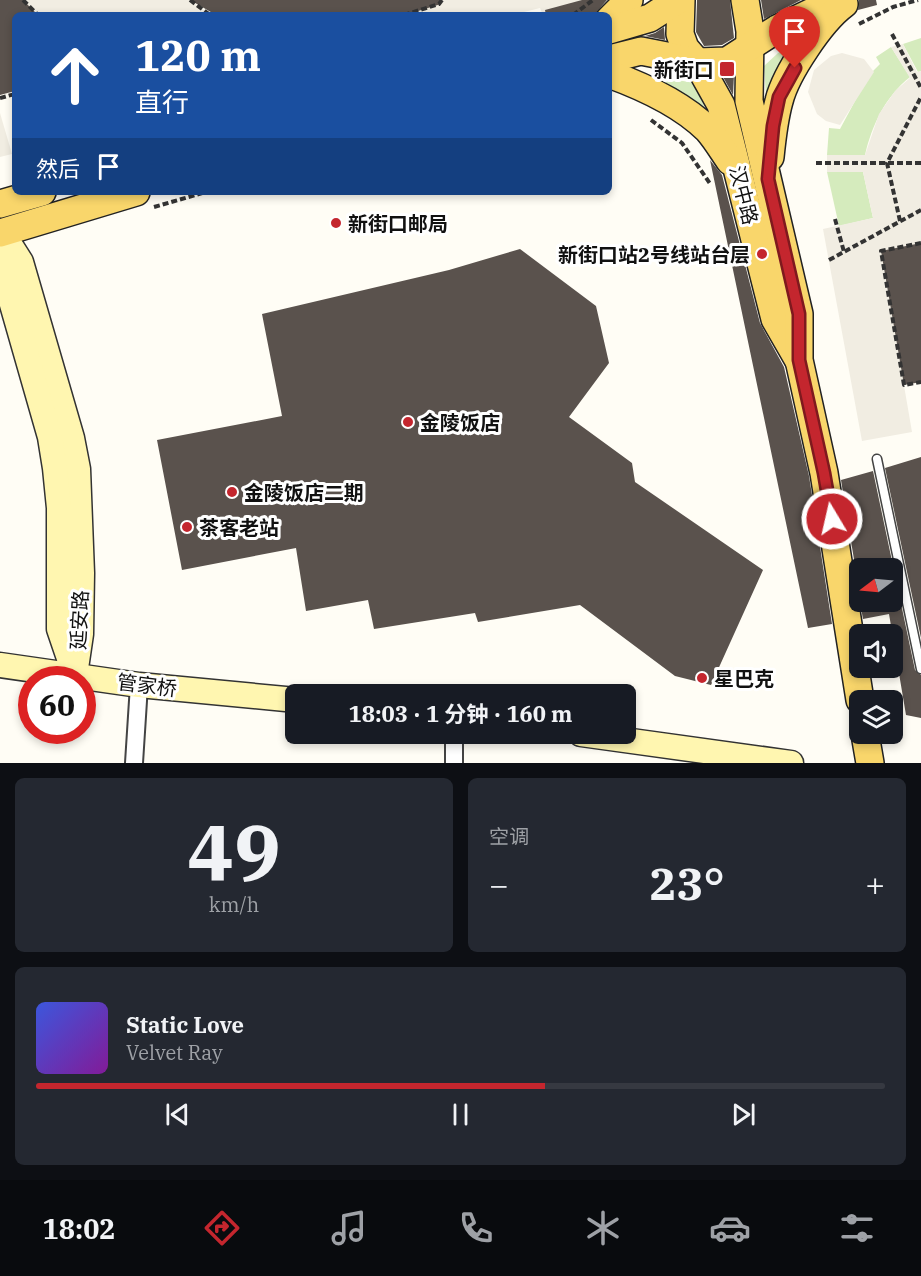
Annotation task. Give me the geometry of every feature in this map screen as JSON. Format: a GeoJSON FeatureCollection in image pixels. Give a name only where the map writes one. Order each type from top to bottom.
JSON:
{"type":"FeatureCollection","features":[{"type":"Feature","properties":{"kind":"main road"},"geometry":{"type":"LineString","coordinates":[[612,17],[629,0]]}},
{"type":"Feature","properties":{"kind":"main road","name":"汉中路"},"geometry":{"type":"LineString","coordinates":[[679,0],[680,34],[685,48],[697,62],[721,105],[775,319],[799,360]]}},
{"type":"Feature","properties":{"kind":"main road","name":"汉中路"},"geometry":{"type":"LineString","coordinates":[[745,0],[750,44],[749,101],[799,314],[799,360],[824,473],[858,690]]}},
{"type":"Feature","properties":{"kind":"main road"},"geometry":{"type":"LineString","coordinates":[[612,58],[641,51],[697,62],[727,61],[738,56],[750,44],[837,0]]}},
{"type":"Feature","properties":{"kind":"main road"},"geometry":{"type":"LineString","coordinates":[[768,179],[773,126],[779,97],[813,37],[831,13],[849,0]]}},
{"type":"Feature","properties":{"kind":"main road"},"geometry":{"type":"LineString","coordinates":[[612,76],[675,107],[708,130],[733,166],[743,188]]}},
{"type":"Feature","properties":{"kind":"main road"},"geometry":{"type":"LineString","coordinates":[[0,204],[32,195]]}},
{"type":"Feature","properties":{"kind":"main road"},"geometry":{"type":"LineString","coordinates":[[1,233],[126,195]]}},
{"type":"Feature","properties":{"kind":"main road"},"geometry":{"type":"LineString","coordinates":[[867,744],[870,763]]}},
{"type":"Feature","properties":{"kind":"street","name":"延安路"},"geometry":{"type":"LineString","coordinates":[[1,233],[1,266],[50,437],[59,508],[59,629],[72,666]]}},
{"type":"Feature","properties":{"kind":"street","name":"管家桥"},"geometry":{"type":"LineString","coordinates":[[0,665],[18,667]]}},
{"type":"Feature","properties":{"kind":"street","name":"管家桥"},"geometry":{"type":"LineString","coordinates":[[96,678],[139,685],[285,699]]}},
{"type":"Feature","properties":{"kind":"street"},"geometry":{"type":"LineString","coordinates":[[134,763],[139,685]]}},
{"type":"Feature","properties":{"kind":"street"},"geometry":{"type":"LineString","coordinates":[[636,742],[791,763]]}},
{"type":"Feature","properties":{"kind":"street"},"geometry":{"type":"LineString","coordinates":[[454,744],[454,763]]}},
{"type":"Feature","properties":{"kind":"lane"},"geometry":{"type":"LineString","coordinates":[[612,29],[650,18],[679,0]]}},
{"type":"Feature","properties":{"kind":"lane"},"geometry":{"type":"LineString","coordinates":[[877,459],[921,669]]}},
{"type":"Feature","properties":{"kind":"path"},"geometry":{"type":"LineString","coordinates":[[23,0],[35,12]]}},
{"type":"Feature","properties":{"kind":"path"},"geometry":{"type":"LineString","coordinates":[[190,0],[206,12]]}},
{"type":"Feature","properties":{"kind":"path"},"geometry":{"type":"LineString","coordinates":[[414,12],[439,4],[442,0]]}},
{"type":"Feature","properties":{"kind":"path"},"geometry":{"type":"LineString","coordinates":[[578,12],[593,0]]}},
{"type":"Feature","properties":{"kind":"path"},"geometry":{"type":"LineString","coordinates":[[852,29],[867,18],[918,0]]}},
{"type":"Feature","properties":{"kind":"path"},"geometry":{"type":"LineString","coordinates":[[584,8],[585,12]]}},
{"type":"Feature","properties":{"kind":"path"},"geometry":{"type":"LineString","coordinates":[[891,34],[921,88]]}},
{"type":"Feature","properties":{"kind":"path"},"geometry":{"type":"LineString","coordinates":[[900,221],[887,163],[921,98]]}},
{"type":"Feature","properties":{"kind":"path"},"geometry":{"type":"LineString","coordinates":[[644,116],[682,143],[711,185]]}},
{"type":"Feature","properties":{"kind":"path"},"geometry":{"type":"LineString","coordinates":[[816,163],[921,163]]}},
{"type":"Feature","properties":{"kind":"path"},"geometry":{"type":"LineString","coordinates":[[829,260],[921,210]]}},
{"type":"Feature","properties":{"kind":"path"},"geometry":{"type":"LineString","coordinates":[[835,219],[844,252]]}},
{"type":"Feature","properties":{"kind":"path"},"geometry":{"type":"LineString","coordinates":[[921,243],[881,251],[904,385],[921,381]]}},
{"type":"Feature","properties":{"kind":"green space"},"geometry":{"type":"Polygon","coordinates":[[[921,38],[921,71],[918,72],[903,44],[921,38]]]}},
{"type":"Feature","properties":{"kind":"green space"},"geometry":{"type":"Polygon","coordinates":[[[792,47],[768,96],[766,95],[764,66],[778,53],[792,47]]]}},
{"type":"Feature","properties":{"kind":"green space"},"geometry":{"type":"Polygon","coordinates":[[[891,47],[910,77],[893,93],[881,112],[871,133],[865,155],[827,155],[829,128],[840,129],[869,75],[880,64],[876,57],[891,47]]]}},
{"type":"Feature","properties":{"kind":"green space"},"geometry":{"type":"Polygon","coordinates":[[[672,79],[694,83],[707,113],[660,82],[672,79]]]}},
{"type":"Feature","properties":{"kind":"green space"},"geometry":{"type":"Polygon","coordinates":[[[827,172],[863,172],[873,218],[839,226],[827,172]]]}},
{"type":"Feature","properties":{"kind":"shaded area"},"geometry":{"type":"Polygon","coordinates":[[[23,0],[190,0],[206,12],[35,12],[23,0]]]}},
{"type":"Feature","properties":{"kind":"shaded area"},"geometry":{"type":"Polygon","coordinates":[[[442,0],[582,0],[564,12],[542,12],[540,8],[524,12],[414,12],[439,4],[442,0]]]}},
{"type":"Feature","properties":{"kind":"shaded area"},"geometry":{"type":"Polygon","coordinates":[[[903,44],[917,72],[921,71],[921,243],[881,252],[912,432],[862,441],[823,229],[873,218],[863,172],[827,172],[827,155],[865,155],[879,114],[895,91],[910,78],[891,47],[903,44]]]}},
{"type":"Feature","properties":{"kind":"shaded area"},"geometry":{"type":"Polygon","coordinates":[[[842,53],[864,59],[874,72],[840,125],[826,121],[817,114],[808,92],[814,70],[831,56],[842,53]]]}},
{"type":"Feature","properties":{"kind":"shaded area"},"geometry":{"type":"Polygon","coordinates":[[[0,113],[12,154],[0,157],[0,113]]]}},
{"type":"Feature","properties":{"kind":"building"},"geometry":{"type":"Polygon","coordinates":[[[0,0],[23,0],[35,12],[12,12],[12,92],[0,95],[0,0]]]}},
{"type":"Feature","properties":{"kind":"building"},"geometry":{"type":"Polygon","coordinates":[[[190,0],[440,0],[441,4],[415,12],[211,12],[190,0]]]}},
{"type":"Feature","properties":{"kind":"building"},"geometry":{"type":"Polygon","coordinates":[[[582,0],[607,0],[597,12],[545,12],[545,10],[582,0]]]}},
{"type":"Feature","properties":{"kind":"building"},"geometry":{"type":"Polygon","coordinates":[[[697,0],[730,0],[734,38],[722,45],[704,46],[696,32],[697,0]]]}},
{"type":"Feature","properties":{"kind":"building"},"geometry":{"type":"Polygon","coordinates":[[[761,0],[801,0],[764,19],[761,0]]]}},
{"type":"Feature","properties":{"kind":"building"},"geometry":{"type":"Polygon","coordinates":[[[859,0],[876,0],[877,5],[858,10],[859,0]]]}},
{"type":"Feature","properties":{"kind":"building"},"geometry":{"type":"Polygon","coordinates":[[[664,27],[665,40],[645,36],[655,33],[664,27]]]}},
{"type":"Feature","properties":{"kind":"building"},"geometry":{"type":"Polygon","coordinates":[[[734,75],[733,95],[723,77],[734,75]]]}},
{"type":"Feature","properties":{"kind":"building"},"geometry":{"type":"Polygon","coordinates":[[[710,160],[722,175],[760,323],[784,367],[809,476],[832,624],[808,628],[710,160]]]}},
{"type":"Feature","properties":{"kind":"building"},"geometry":{"type":"Polygon","coordinates":[[[921,243],[921,382],[904,385],[881,251],[921,243]]]}},
{"type":"Feature","properties":{"kind":"building"},"geometry":{"type":"Polygon","coordinates":[[[520,249],[596,306],[609,363],[569,417],[632,463],[635,482],[763,570],[711,685],[675,676],[580,605],[478,622],[475,613],[374,629],[368,600],[306,611],[296,548],[182,570],[157,440],[282,416],[262,314],[449,270],[520,249]]]}},
{"type":"Feature","properties":{"kind":"building"},"geometry":{"type":"Polygon","coordinates":[[[921,457],[921,638],[885,468],[921,457]]]}},
{"type":"Feature","properties":{"kind":"building"},"geometry":{"type":"Polygon","coordinates":[[[873,471],[891,558],[854,558],[841,480],[873,471]]]}},
{"type":"Feature","properties":{"kind":"building"},"geometry":{"type":"Polygon","coordinates":[[[862,612],[903,612],[915,670],[921,675],[921,718],[906,715],[900,678],[903,678],[903,624],[891,624],[889,614],[863,619],[862,612]]]}},
{"type":"Feature","properties":{"kind":"place","name":"新街口"},"geometry":{"type":"Point","coordinates":[727,69]}},
{"type":"Feature","properties":{"kind":"place","name":"新街口邮局"},"geometry":{"type":"Point","coordinates":[336,223]}},
{"type":"Feature","properties":{"kind":"place","name":"新街口站2号线站台层"},"geometry":{"type":"Point","coordinates":[762,254]}},
{"type":"Feature","properties":{"kind":"place","name":"金陵饭店"},"geometry":{"type":"Point","coordinates":[408,422]}},
{"type":"Feature","properties":{"kind":"place","name":"金陵饭店二期"},"geometry":{"type":"Point","coordinates":[232,492]}},
{"type":"Feature","properties":{"kind":"place","name":"茶客老站"},"geometry":{"type":"Point","coordinates":[187,527]}},
{"type":"Feature","properties":{"kind":"place","name":"星巴克"},"geometry":{"type":"Point","coordinates":[702,678]}},
{"type":"Feature","properties":{"kind":"route"},"geometry":{"type":"LineString","coordinates":[[795,68],[779,97],[773,126],[768,179],[799,314],[799,360],[832,519]]}}]}
